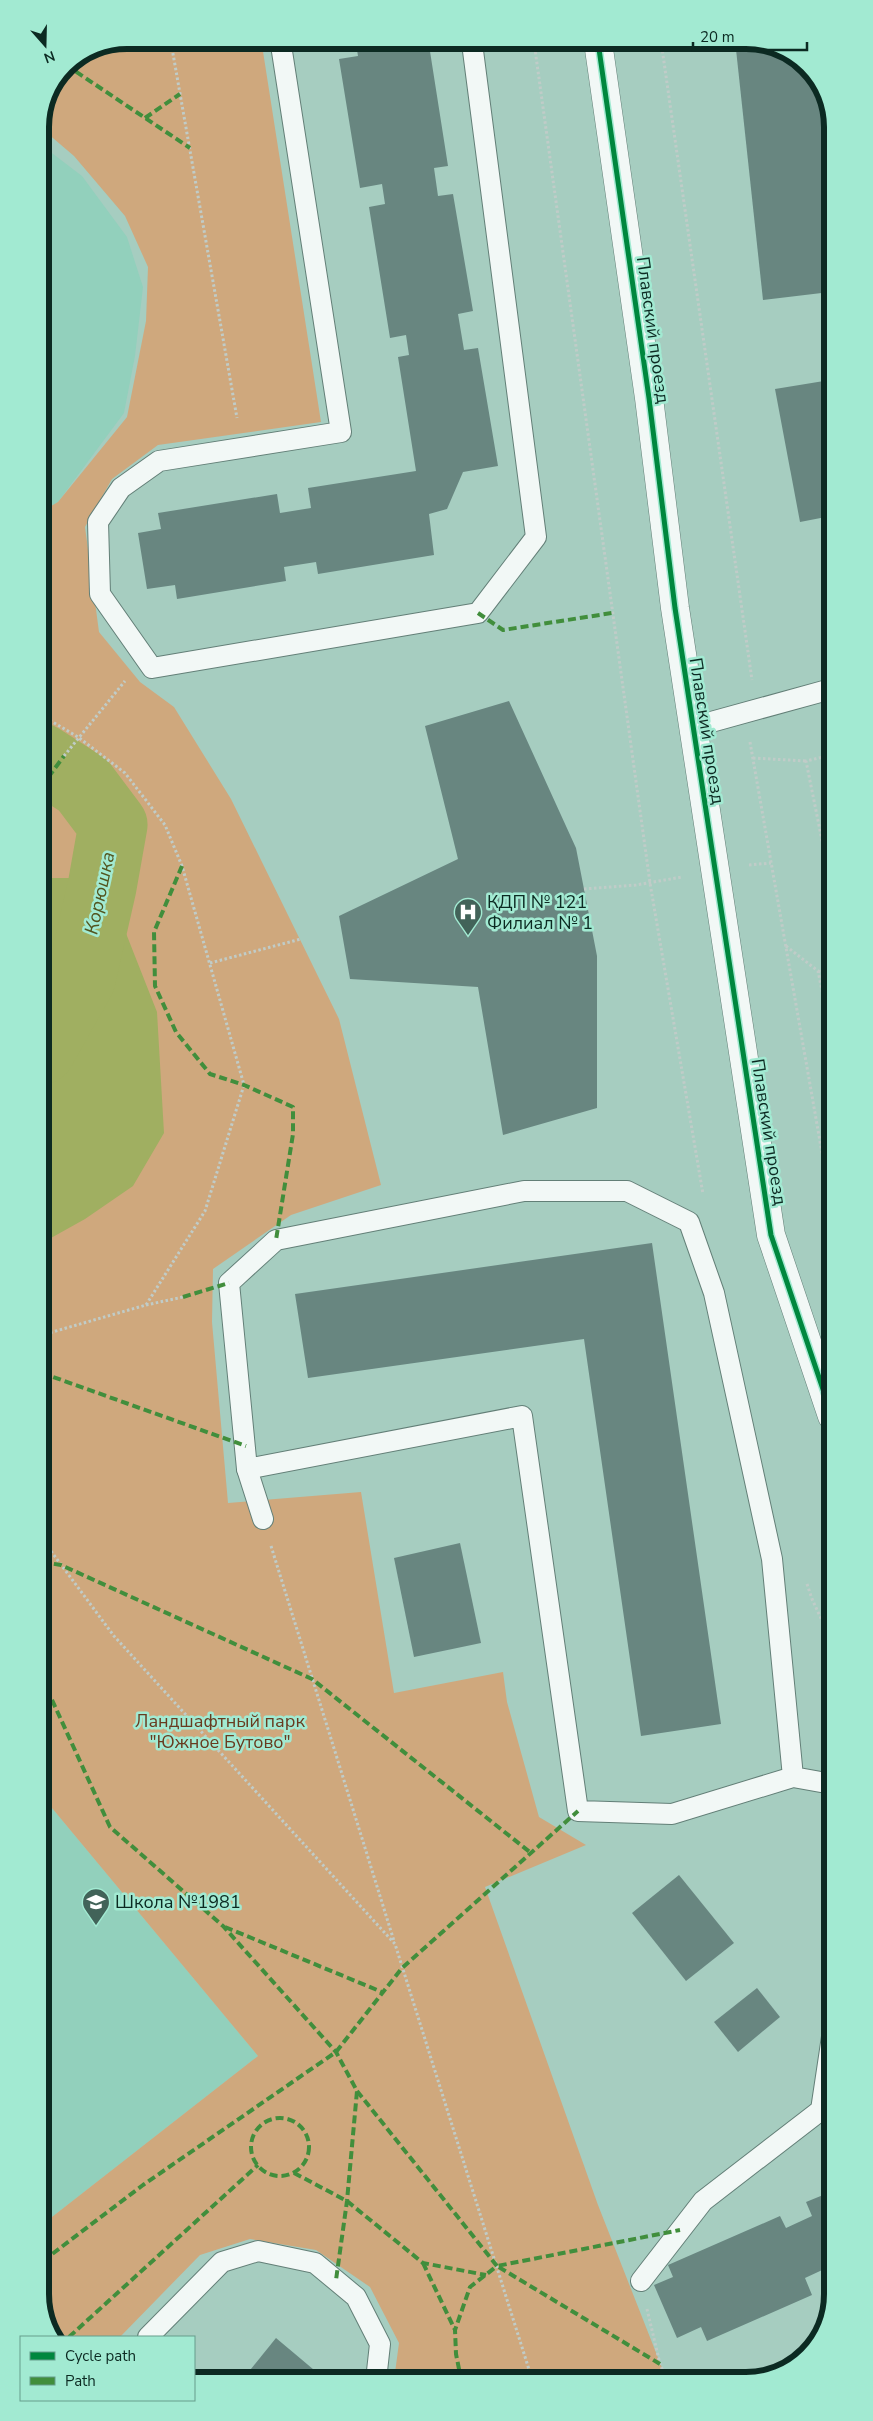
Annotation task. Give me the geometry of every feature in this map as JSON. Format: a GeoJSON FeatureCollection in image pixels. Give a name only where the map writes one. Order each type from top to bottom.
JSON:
{"type":"FeatureCollection","features":[{"type":"Feature","properties":{"kind":"street","name":"Плавский проезд"},"geometry":{"type":"LineString","coordinates":[[599,49],[650,398],[674,608],[771,1235],[824,1392]]}},
{"type":"Feature","properties":{"kind":"lane"},"geometry":{"type":"LineString","coordinates":[[282,49],[341,432],[160,461],[121,488],[98,522],[100,594],[152,668],[478,613],[536,537],[473,49]]}},
{"type":"Feature","properties":{"kind":"lane"},"geometry":{"type":"LineString","coordinates":[[693,727],[824,692]]}},
{"type":"Feature","properties":{"kind":"lane"},"geometry":{"type":"LineString","coordinates":[[263,1519],[248,1469],[229,1283],[276,1240],[524,1191],[627,1191],[689,1222],[714,1293],[772,1559],[793,1777]]}},
{"type":"Feature","properties":{"kind":"lane"},"geometry":{"type":"LineString","coordinates":[[248,1469],[522,1416],[578,1810],[672,1814],[793,1777],[824,1783]]}},
{"type":"Feature","properties":{"kind":"lane"},"geometry":{"type":"LineString","coordinates":[[641,2281],[703,2201],[821,2110],[824,2090]]}},
{"type":"Feature","properties":{"kind":"lane"},"geometry":{"type":"LineString","coordinates":[[149,2336],[222,2262],[258,2251],[315,2263],[356,2297],[380,2344],[377,2372]]}},
{"type":"Feature","properties":{"kind":"path"},"geometry":{"type":"LineString","coordinates":[[172,49],[242,448]]}},
{"type":"Feature","properties":{"kind":"path"},"geometry":{"type":"LineString","coordinates":[[535,49],[650,883],[705,1203]]}},
{"type":"Feature","properties":{"kind":"path"},"geometry":{"type":"LineString","coordinates":[[662,49],[753,684],[745,713],[824,1165]]}},
{"type":"Feature","properties":{"kind":"path"},"geometry":{"type":"LineString","coordinates":[[64,756],[145,658]]}},
{"type":"Feature","properties":{"kind":"path"},"geometry":{"type":"LineString","coordinates":[[49,720],[78,737],[125,774],[165,824],[182,866],[244,1085],[205,1211],[146,1305]]}},
{"type":"Feature","properties":{"kind":"path"},"geometry":{"type":"LineString","coordinates":[[753,758],[806,761],[824,757]]}},
{"type":"Feature","properties":{"kind":"path"},"geometry":{"type":"LineString","coordinates":[[806,761],[824,850]]}},
{"type":"Feature","properties":{"kind":"path"},"geometry":{"type":"LineString","coordinates":[[584,890],[650,883],[715,870]]}},
{"type":"Feature","properties":{"kind":"path"},"geometry":{"type":"LineString","coordinates":[[210,963],[301,939]]}},
{"type":"Feature","properties":{"kind":"path"},"geometry":{"type":"LineString","coordinates":[[785,945],[818,971],[824,973]]}},
{"type":"Feature","properties":{"kind":"path"},"geometry":{"type":"LineString","coordinates":[[818,971],[824,1000]]}},
{"type":"Feature","properties":{"kind":"path"},"geometry":{"type":"LineString","coordinates":[[49,1333],[146,1305],[183,1297]]}},
{"type":"Feature","properties":{"kind":"path"},"geometry":{"type":"LineString","coordinates":[[263,1519],[530,2372]]}},
{"type":"Feature","properties":{"kind":"path"},"geometry":{"type":"LineString","coordinates":[[49,1548],[114,1636],[395,1944]]}},
{"type":"Feature","properties":{"kind":"path"},"geometry":{"type":"LineString","coordinates":[[806,1580],[812,1599],[824,1625]]}},
{"type":"Feature","properties":{"kind":"path"},"geometry":{"type":"LineString","coordinates":[[641,2281],[663,2372]]}},
{"type":"Feature","properties":{"kind":"shaded area"},"geometry":{"type":"Polygon","coordinates":[[[49,151],[82,176],[127,237],[143,287],[135,356],[124,413],[58,502],[49,507],[49,151]]]}},
{"type":"Feature","properties":{"kind":"shaded area","name":"Школа №1981"},"geometry":{"type":"Polygon","coordinates":[[[49,1804],[258,2056],[49,2219],[49,1804]]]}},
{"type":"Feature","properties":{"kind":"green space","name":"Ландшафтный парк \"Южное Бутово\""},"geometry":{"type":"Polygon","coordinates":[[[116,49],[263,49],[321,422],[158,445],[112,479],[85,527],[99,632],[140,682],[174,707],[231,799],[339,1019],[381,1185],[291,1215],[213,1269],[212,1322],[228,1503],[361,1492],[394,1693],[503,1672],[507,1702],[539,1817],[586,1845],[485,1887],[598,2205],[664,2372],[395,2372],[399,2343],[370,2287],[316,2250],[250,2239],[200,2255],[121,2336],[61,2336],[51,2315],[49,2305],[49,2219],[258,2056],[49,1804],[49,507],[58,502],[127,417],[146,321],[148,267],[125,216],[74,156],[49,135],[51,106],[65,79],[75,68],[88,59],[116,49]]]}},
{"type":"Feature","properties":{"kind":"water"},"geometry":{"type":"Polygon","coordinates":[[[49,878],[86,878],[116,897],[118,913],[157,1012],[164,1133],[133,1186],[85,1219],[49,1239],[49,878]]]}},
{"type":"Feature","properties":{"kind":"building"},"geometry":{"type":"Polygon","coordinates":[[[357,49],[430,49],[448,166],[434,168],[438,196],[453,194],[473,311],[458,314],[464,350],[478,348],[498,466],[463,472],[447,509],[429,514],[434,555],[318,574],[316,562],[284,567],[286,581],[177,599],[175,585],[147,589],[138,533],[161,529],[158,513],[277,494],[280,513],[311,508],[308,488],[416,471],[398,357],[409,355],[406,335],[390,338],[369,207],[385,204],[382,184],[360,188],[339,59],[358,56],[357,49]]]}},
{"type":"Feature","properties":{"kind":"building"},"geometry":{"type":"Polygon","coordinates":[[[736,49],[767,51],[798,68],[814,88],[824,116],[824,293],[763,300],[736,49]]]}},
{"type":"Feature","properties":{"kind":"building"},"geometry":{"type":"Polygon","coordinates":[[[824,381],[824,517],[800,522],[775,389],[824,381]]]}},
{"type":"Feature","properties":{"kind":"building","name":"КДП № 121 Филиал № 1"},"geometry":{"type":"Polygon","coordinates":[[[509,701],[576,848],[597,956],[597,1108],[503,1135],[478,987],[350,979],[339,916],[458,859],[425,726],[509,701]]]}},
{"type":"Feature","properties":{"kind":"building"},"geometry":{"type":"Polygon","coordinates":[[[652,1243],[721,1724],[641,1736],[584,1339],[308,1378],[295,1294],[652,1243]]]}},
{"type":"Feature","properties":{"kind":"building"},"geometry":{"type":"Polygon","coordinates":[[[460,1543],[481,1643],[414,1657],[394,1558],[460,1543]]]}},
{"type":"Feature","properties":{"kind":"building"},"geometry":{"type":"Polygon","coordinates":[[[679,1875],[734,1943],[686,1981],[632,1913],[679,1875]]]}},
{"type":"Feature","properties":{"kind":"building"},"geometry":{"type":"Polygon","coordinates":[[[757,1988],[780,2017],[738,2052],[714,2022],[757,1988]]]}},
{"type":"Feature","properties":{"kind":"building"},"geometry":{"type":"Polygon","coordinates":[[[824,2195],[824,2269],[805,2278],[812,2295],[707,2341],[701,2327],[677,2338],[654,2285],[673,2277],[668,2265],[780,2216],[786,2228],[812,2216],[806,2202],[824,2195]]]}},
{"type":"Feature","properties":{"kind":"building"},"geometry":{"type":"Polygon","coordinates":[[[276,2338],[316,2372],[248,2372],[276,2338]]]}},
{"type":"Feature","properties":{"kind":"waterway","name":"Корюшка"},"geometry":{"type":"LineString","coordinates":[[49,763],[83,785],[113,825],[102,887],[81,979],[49,1036]]}},
{"type":"Feature","properties":{"kind":"marked path"},"geometry":{"type":"LineString","coordinates":[[73,70],[190,148]]}},
{"type":"Feature","properties":{"kind":"marked path"},"geometry":{"type":"LineString","coordinates":[[145,118],[180,94]]}},
{"type":"Feature","properties":{"kind":"marked path"},"geometry":{"type":"LineString","coordinates":[[478,613],[503,630],[612,613]]}},
{"type":"Feature","properties":{"kind":"marked path"},"geometry":{"type":"LineString","coordinates":[[49,776],[64,756]]}},
{"type":"Feature","properties":{"kind":"marked path"},"geometry":{"type":"LineString","coordinates":[[182,866],[154,932],[155,986],[176,1032],[210,1074],[244,1085],[293,1107],[293,1134],[276,1240]]}},
{"type":"Feature","properties":{"kind":"marked path"},"geometry":{"type":"LineString","coordinates":[[183,1297],[229,1283]]}},
{"type":"Feature","properties":{"kind":"marked path"},"geometry":{"type":"LineString","coordinates":[[49,1376],[246,1446]]}},
{"type":"Feature","properties":{"kind":"marked path"},"geometry":{"type":"LineString","coordinates":[[49,1563],[61,1565],[312,1679],[531,1853]]}},
{"type":"Feature","properties":{"kind":"marked path"},"geometry":{"type":"LineString","coordinates":[[49,1693],[110,1827],[223,1926],[336,2052],[357,2091],[347,2201],[336,2280]]}},
{"type":"Feature","properties":{"kind":"marked path"},"geometry":{"type":"LineString","coordinates":[[49,2256],[143,2185],[336,2052],[402,1968],[578,1811]]}},
{"type":"Feature","properties":{"kind":"marked path"},"geometry":{"type":"LineString","coordinates":[[225,1927],[382,1992]]}},
{"type":"Feature","properties":{"kind":"marked path"},"geometry":{"type":"LineString","coordinates":[[357,2091],[497,2266],[470,2287],[455,2330],[456,2354],[460,2372]]}},
{"type":"Feature","properties":{"kind":"marked path"},"geometry":{"type":"LineString","coordinates":[[274,2118],[286,2118],[301,2126],[309,2141],[309,2147],[309,2153],[301,2168],[286,2176],[274,2176],[259,2168],[251,2153],[251,2141],[259,2126],[274,2118]]}},
{"type":"Feature","properties":{"kind":"marked path"},"geometry":{"type":"LineString","coordinates":[[70,2336],[258,2165]]}},
{"type":"Feature","properties":{"kind":"marked path"},"geometry":{"type":"LineString","coordinates":[[294,2173],[347,2201],[423,2263],[486,2275]]}},
{"type":"Feature","properties":{"kind":"marked path"},"geometry":{"type":"LineString","coordinates":[[660,2364],[497,2266],[680,2230]]}},
{"type":"Feature","properties":{"kind":"marked path"},"geometry":{"type":"LineString","coordinates":[[423,2263],[455,2330]]}},
{"type":"Feature","properties":{"kind":"cycle path"},"geometry":{"type":"LineString","coordinates":[[599,49],[649,398],[675,608],[771,1235],[824,1392]]}},
{"type":"Feature","properties":{"kind":"place","name":"КДП № 121 Филиал № 1"},"geometry":{"type":"Point","coordinates":[468,936]}},
{"type":"Feature","properties":{"kind":"place","name":"Школа №1981"},"geometry":{"type":"Point","coordinates":[96,1926]}}]}
